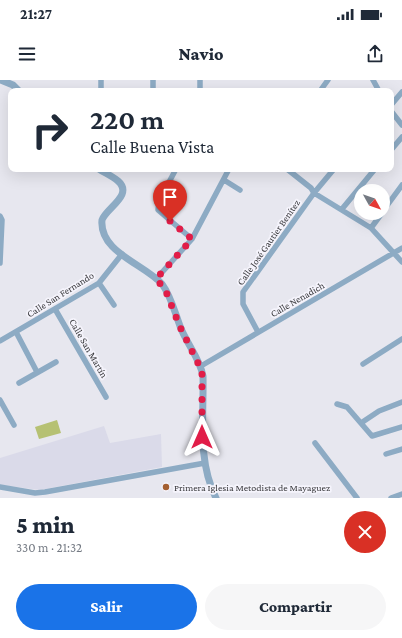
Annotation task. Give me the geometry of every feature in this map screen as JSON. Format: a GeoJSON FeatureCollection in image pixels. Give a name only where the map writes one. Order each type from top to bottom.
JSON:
{"type":"FeatureCollection","features":[{"type":"Feature","properties":{"kind":"street"},"geometry":{"type":"LineString","coordinates":[[1,80],[17,88]]}},
{"type":"Feature","properties":{"kind":"street"},"geometry":{"type":"LineString","coordinates":[[394,101],[402,92]]}},
{"type":"Feature","properties":{"kind":"street"},"geometry":{"type":"LineString","coordinates":[[394,115],[402,125]]}},
{"type":"Feature","properties":{"kind":"street"},"geometry":{"type":"LineString","coordinates":[[394,146],[402,137]]}},
{"type":"Feature","properties":{"kind":"street"},"geometry":{"type":"LineString","coordinates":[[106,172],[119,182],[122,187],[120,199],[103,216],[102,223],[106,238],[122,254],[156,279],[165,289],[180,327],[201,366],[203,376],[202,437],[208,481],[216,498]]}},
{"type":"Feature","properties":{"kind":"street"},"geometry":{"type":"LineString","coordinates":[[174,172],[159,201],[158,210],[192,239]]}},
{"type":"Feature","properties":{"kind":"street"},"geometry":{"type":"LineString","coordinates":[[156,279],[192,239],[228,172]]}},
{"type":"Feature","properties":{"kind":"street"},"geometry":{"type":"LineString","coordinates":[[291,172],[311,188],[314,193],[371,228],[402,262]]}},
{"type":"Feature","properties":{"kind":"street","name":"Calle José Gautier Benítez"},"geometry":{"type":"LineString","coordinates":[[258,332],[243,304],[243,292],[314,193],[332,172]]}},
{"type":"Feature","properties":{"kind":"street"},"geometry":{"type":"LineString","coordinates":[[342,209],[373,172]]}},
{"type":"Feature","properties":{"kind":"street"},"geometry":{"type":"LineString","coordinates":[[224,180],[240,190]]}},
{"type":"Feature","properties":{"kind":"street"},"geometry":{"type":"LineString","coordinates":[[390,202],[402,187]]}},
{"type":"Feature","properties":{"kind":"street"},"geometry":{"type":"LineString","coordinates":[[0,216],[2,220],[0,263]]}},
{"type":"Feature","properties":{"kind":"street"},"geometry":{"type":"LineString","coordinates":[[371,228],[376,220]]}},
{"type":"Feature","properties":{"kind":"street","name":"Calle Nenadich"},"geometry":{"type":"LineString","coordinates":[[201,366],[402,248]]}},
{"type":"Feature","properties":{"kind":"street","name":"Calle San Fernando"},"geometry":{"type":"LineString","coordinates":[[0,341],[99,283],[122,254]]}},
{"type":"Feature","properties":{"kind":"street"},"geometry":{"type":"LineString","coordinates":[[99,283],[114,305]]}},
{"type":"Feature","properties":{"kind":"street","name":"Calle San Martín"},"geometry":{"type":"LineString","coordinates":[[55,309],[106,397]]}},
{"type":"Feature","properties":{"kind":"street"},"geometry":{"type":"LineString","coordinates":[[16,332],[37,372]]}},
{"type":"Feature","properties":{"kind":"street"},"geometry":{"type":"LineString","coordinates":[[363,364],[402,339]]}},
{"type":"Feature","properties":{"kind":"street"},"geometry":{"type":"LineString","coordinates":[[19,383],[56,362]]}},
{"type":"Feature","properties":{"kind":"street"},"geometry":{"type":"LineString","coordinates":[[0,400],[14,425]]}},
{"type":"Feature","properties":{"kind":"street"},"geometry":{"type":"LineString","coordinates":[[361,423],[379,412],[402,402]]}},
{"type":"Feature","properties":{"kind":"street"},"geometry":{"type":"LineString","coordinates":[[337,404],[347,407],[372,436],[402,427]]}},
{"type":"Feature","properties":{"kind":"street"},"geometry":{"type":"LineString","coordinates":[[315,443],[357,498]]}},
{"type":"Feature","properties":{"kind":"street"},"geometry":{"type":"LineString","coordinates":[[386,454],[402,449]]}},
{"type":"Feature","properties":{"kind":"street"},"geometry":{"type":"LineString","coordinates":[[0,488],[35,493],[45,492],[205,463]]}},
{"type":"Feature","properties":{"kind":"street"},"geometry":{"type":"LineString","coordinates":[[391,498],[402,494]]}},
{"type":"Feature","properties":{"kind":"shaded area"},"geometry":{"type":"Polygon","coordinates":[[[104,426],[110,443],[161,434],[162,467],[40,490],[0,485],[0,458],[104,426]]]}},
{"type":"Feature","properties":{"kind":"green space"},"geometry":{"type":"Polygon","coordinates":[[[57,420],[61,433],[39,439],[35,427],[57,420]]]}},
{"type":"Feature","properties":{"kind":"place","name":"Primera Iglesia Metodista de Mayaguez"},"geometry":{"type":"Point","coordinates":[166,487]}},
{"type":"Feature","properties":{"kind":"route"},"geometry":{"type":"LineString","coordinates":[[170,221],[192,239],[156,279],[165,289],[180,327],[201,366],[203,376],[202,437]]}}]}
